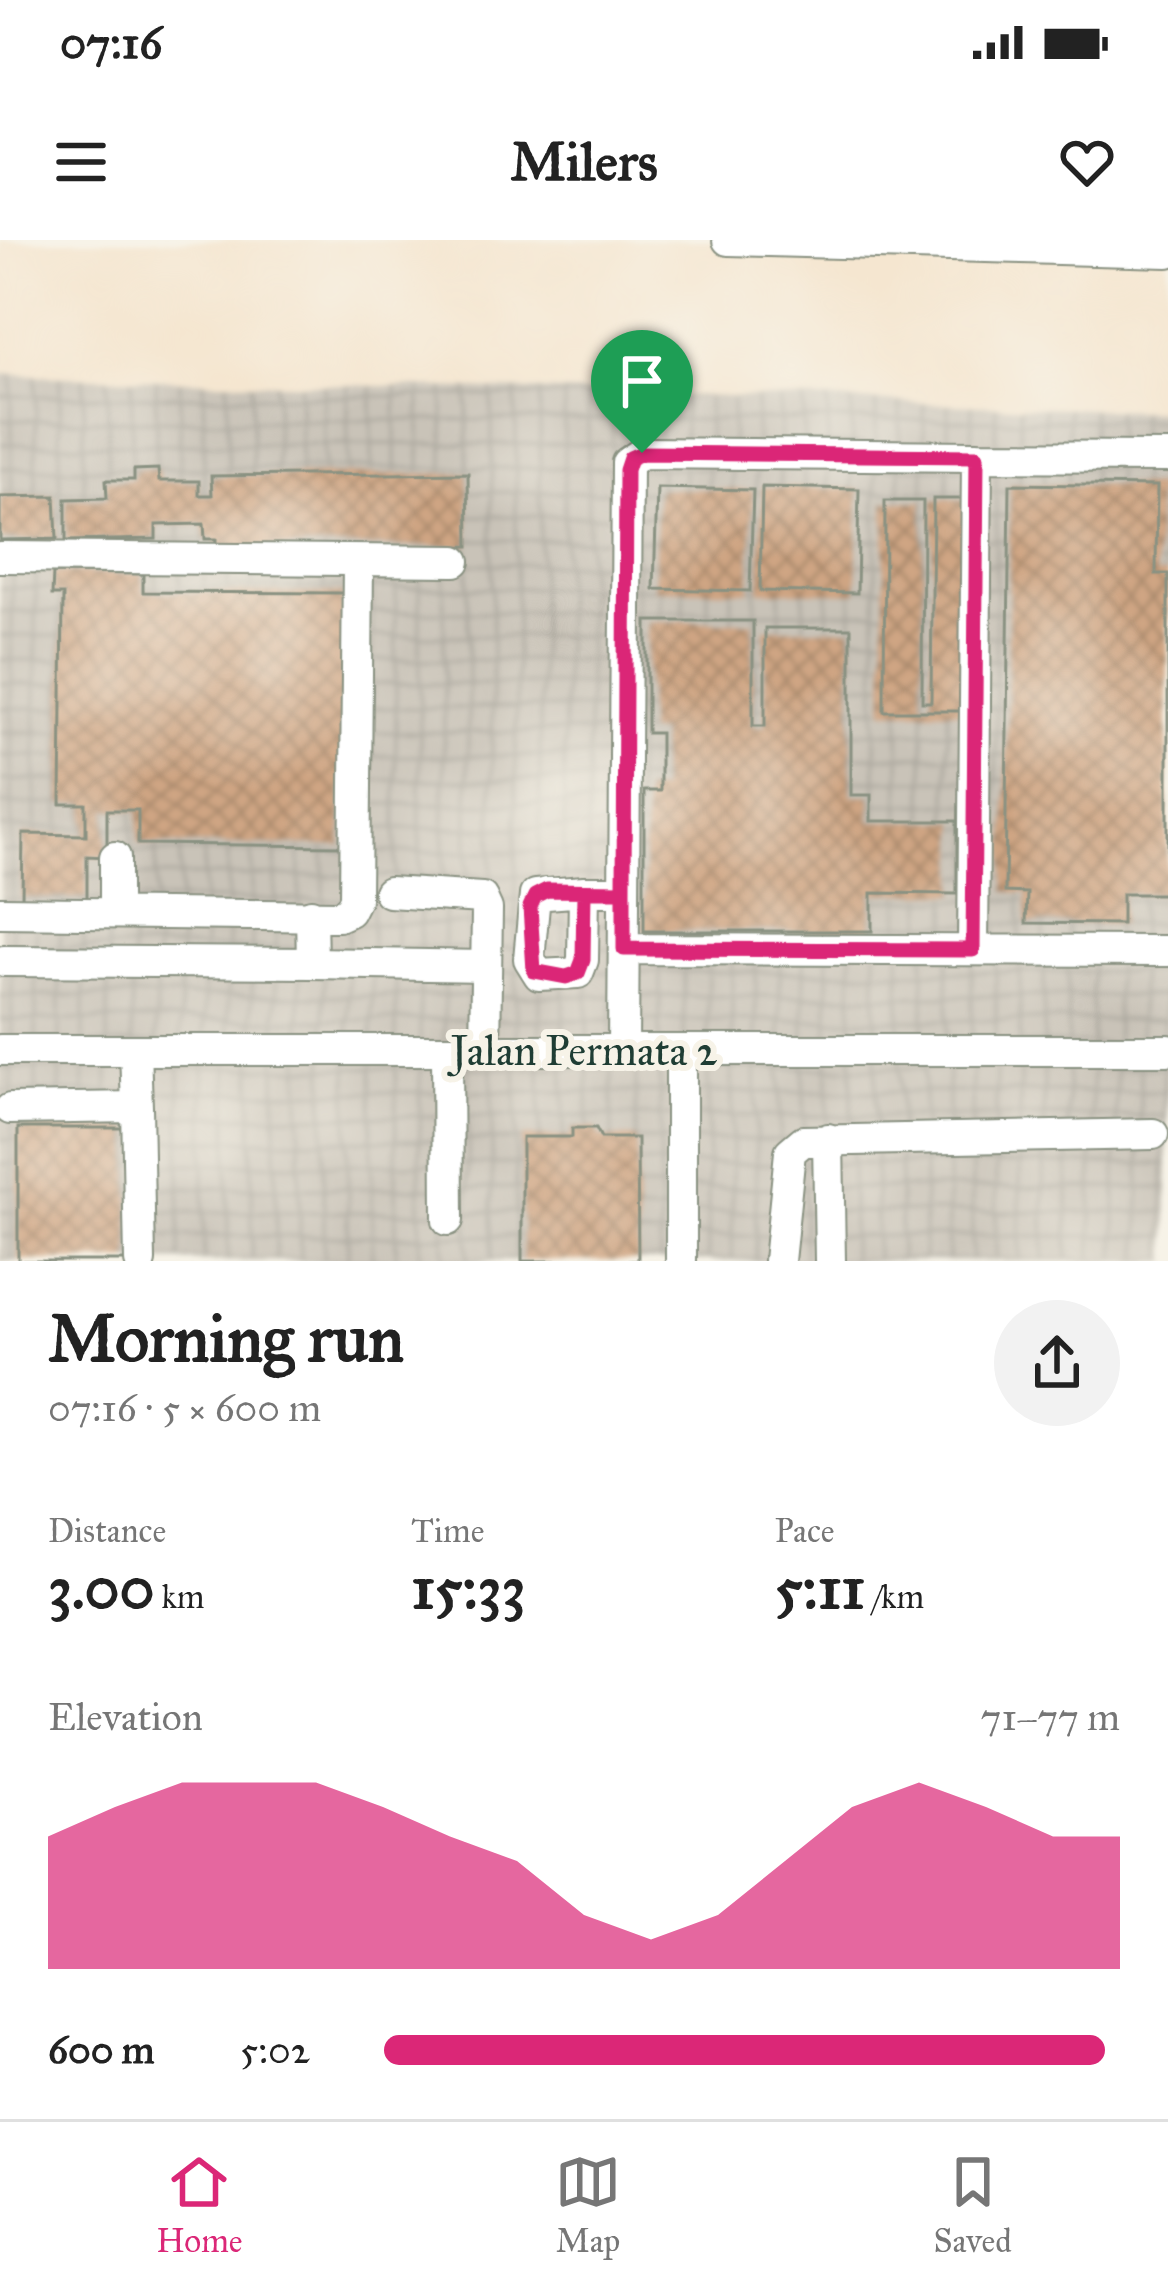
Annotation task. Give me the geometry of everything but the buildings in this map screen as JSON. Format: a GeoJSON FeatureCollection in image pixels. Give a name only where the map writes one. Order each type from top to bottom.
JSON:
{"type":"FeatureCollection","features":[{"type":"Feature","properties":{"kind":"street"},"geometry":{"type":"LineString","coordinates":[[728,240],[1168,252]]}},
{"type":"Feature","properties":{"kind":"street"},"geometry":{"type":"LineString","coordinates":[[623,1050],[626,470],[630,458],[642,453],[1168,458]]}},
{"type":"Feature","properties":{"kind":"street"},"geometry":{"type":"LineString","coordinates":[[973,950],[977,456]]}},
{"type":"Feature","properties":{"kind":"street"},"geometry":{"type":"LineString","coordinates":[[0,557],[455,561]]}},
{"type":"Feature","properties":{"kind":"street"},"geometry":{"type":"LineString","coordinates":[[0,912],[338,916],[350,911],[355,899],[358,561]]}},
{"type":"Feature","properties":{"kind":"street"},"geometry":{"type":"LineString","coordinates":[[115,857],[115,913]]}},
{"type":"Feature","properties":{"kind":"street"},"geometry":{"type":"LineString","coordinates":[[584,891],[624,891]]}},
{"type":"Feature","properties":{"kind":"street"},"geometry":{"type":"LineString","coordinates":[[389,892],[482,898],[485,1050]]}},
{"type":"Feature","properties":{"kind":"street"},"geometry":{"type":"LineString","coordinates":[[310,914],[312,963]]}},
{"type":"Feature","properties":{"kind":"street"},"geometry":{"type":"LineString","coordinates":[[624,949],[1168,951]]}},
{"type":"Feature","properties":{"kind":"street"},"geometry":{"type":"LineString","coordinates":[[4,961],[486,966]]}},
{"type":"Feature","properties":{"kind":"street","name":"Jalan Permata 2"},"geometry":{"type":"LineString","coordinates":[[0,1050],[1168,1050]]}},
{"type":"Feature","properties":{"kind":"street"},"geometry":{"type":"LineString","coordinates":[[135,1050],[140,1261]]}},
{"type":"Feature","properties":{"kind":"street"},"geometry":{"type":"LineString","coordinates":[[447,1050],[448,1220]]}},
{"type":"Feature","properties":{"kind":"street"},"geometry":{"type":"LineString","coordinates":[[681,1050],[681,1261]]}},
{"type":"Feature","properties":{"kind":"street"},"geometry":{"type":"LineString","coordinates":[[10,1109],[137,1107]]}},
{"type":"Feature","properties":{"kind":"street"},"geometry":{"type":"LineString","coordinates":[[779,1261],[790,1153],[802,1141],[1153,1133]]}},
{"type":"Feature","properties":{"kind":"street"},"geometry":{"type":"LineString","coordinates":[[828,1139],[830,1261]]}},
{"type":"Feature","properties":{"kind":"shaded area"},"geometry":{"type":"Polygon","coordinates":[[[0,374],[1168,411],[1168,1261],[0,1261],[0,374]]]}},
{"type":"Feature","properties":{"kind":"route"},"geometry":{"type":"LineString","coordinates":[[642,453],[630,458],[626,470],[624,891],[547,890],[535,896],[530,907],[529,959],[534,971],[566,977],[578,973],[583,960],[584,891],[624,891],[624,949],[973,950],[977,456],[642,453]]}}]}
